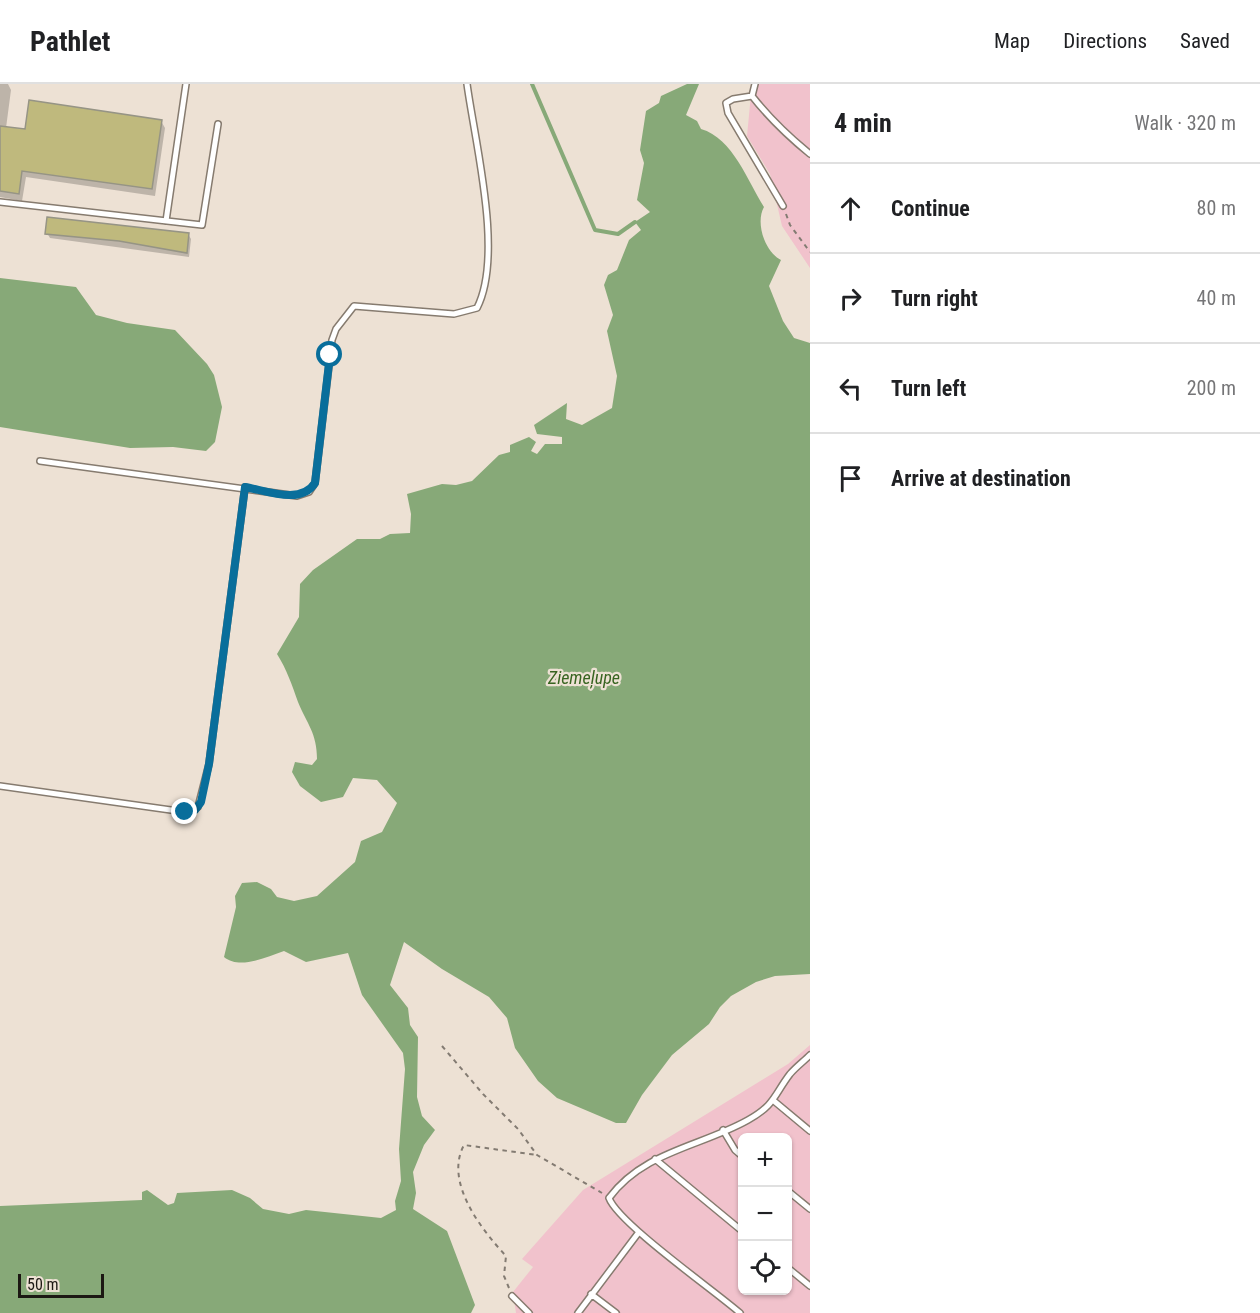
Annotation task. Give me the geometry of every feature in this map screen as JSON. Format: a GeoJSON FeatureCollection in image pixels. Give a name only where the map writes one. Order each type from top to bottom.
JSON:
{"type":"FeatureCollection","features":[{"type":"Feature","properties":{"kind":"lane"},"geometry":{"type":"LineString","coordinates":[[166,221],[186,84]]}},
{"type":"Feature","properties":{"kind":"lane"},"geometry":{"type":"LineString","coordinates":[[40,461],[245,487],[297,496],[309,492],[315,483],[332,340],[336,329],[354,306],[454,314],[477,308],[484,295],[488,259],[484,188],[467,84]]}},
{"type":"Feature","properties":{"kind":"lane"},"geometry":{"type":"LineString","coordinates":[[754,84],[752,96],[778,128],[810,154]]}},
{"type":"Feature","properties":{"kind":"lane"},"geometry":{"type":"LineString","coordinates":[[752,96],[733,99],[726,103],[728,112],[783,206]]}},
{"type":"Feature","properties":{"kind":"lane"},"geometry":{"type":"LineString","coordinates":[[0,202],[202,225],[218,124]]}},
{"type":"Feature","properties":{"kind":"lane"},"geometry":{"type":"LineString","coordinates":[[0,786],[185,812],[198,807],[209,764],[245,487]]}},
{"type":"Feature","properties":{"kind":"lane"},"geometry":{"type":"LineString","coordinates":[[741,1313],[639,1232],[612,1205],[609,1198],[634,1172],[655,1159],[747,1121],[774,1101],[790,1074],[810,1055]]}},
{"type":"Feature","properties":{"kind":"lane"},"geometry":{"type":"LineString","coordinates":[[774,1101],[810,1131]]}},
{"type":"Feature","properties":{"kind":"lane"},"geometry":{"type":"LineString","coordinates":[[723,1130],[738,1153]]}},
{"type":"Feature","properties":{"kind":"lane"},"geometry":{"type":"LineString","coordinates":[[655,1159],[738,1228]]}},
{"type":"Feature","properties":{"kind":"lane"},"geometry":{"type":"LineString","coordinates":[[792,1194],[810,1209]]}},
{"type":"Feature","properties":{"kind":"lane"},"geometry":{"type":"LineString","coordinates":[[578,1313],[639,1232]]}},
{"type":"Feature","properties":{"kind":"lane"},"geometry":{"type":"LineString","coordinates":[[792,1271],[810,1286]]}},
{"type":"Feature","properties":{"kind":"lane"},"geometry":{"type":"LineString","coordinates":[[591,1294],[616,1313]]}},
{"type":"Feature","properties":{"kind":"lane"},"geometry":{"type":"LineString","coordinates":[[513,1296],[529,1313]]}},
{"type":"Feature","properties":{"kind":"path"},"geometry":{"type":"LineString","coordinates":[[783,206],[790,225],[810,252]]}},
{"type":"Feature","properties":{"kind":"path"},"geometry":{"type":"LineString","coordinates":[[442,1046],[483,1094],[518,1129],[537,1155],[609,1198]]}},
{"type":"Feature","properties":{"kind":"path"},"geometry":{"type":"LineString","coordinates":[[513,1296],[504,1276],[506,1256],[494,1243],[464,1198],[457,1159],[464,1145],[537,1155]]}},
{"type":"Feature","properties":{"kind":"shaded area"},"geometry":{"type":"Polygon","coordinates":[[[752,84],[810,84],[810,268],[782,226],[770,174],[747,136],[752,84]]]}},
{"type":"Feature","properties":{"kind":"shaded area"},"geometry":{"type":"Polygon","coordinates":[[[810,1045],[810,1313],[516,1313],[513,1292],[533,1267],[522,1259],[583,1190],[788,1064],[810,1045]]]}},
{"type":"Feature","properties":{"kind":"water","name":"Ziemeļupe"},"geometry":{"type":"Polygon","coordinates":[[[687,84],[699,84],[686,115],[697,121],[701,129],[722,141],[731,151],[764,207],[761,214],[763,236],[770,251],[781,260],[769,286],[783,321],[794,338],[810,343],[810,974],[775,976],[756,982],[731,996],[720,1007],[709,1024],[672,1055],[642,1095],[626,1123],[616,1123],[557,1098],[538,1081],[515,1048],[507,1018],[489,997],[442,969],[404,942],[390,985],[408,1008],[410,1025],[418,1037],[417,1097],[422,1116],[435,1130],[424,1145],[413,1172],[416,1193],[413,1209],[447,1231],[475,1305],[471,1313],[0,1313],[0,1206],[142,1200],[142,1192],[147,1190],[168,1205],[174,1203],[177,1193],[232,1190],[250,1198],[263,1209],[289,1214],[306,1210],[381,1218],[396,1210],[395,1201],[401,1181],[399,1149],[405,1069],[403,1053],[362,995],[348,953],[306,962],[284,951],[245,962],[230,961],[224,957],[236,907],[235,896],[242,883],[257,882],[271,889],[277,897],[294,901],[317,896],[355,862],[361,841],[382,832],[397,803],[377,780],[353,778],[343,797],[321,802],[300,786],[292,772],[295,762],[312,765],[317,759],[317,750],[311,729],[277,654],[299,617],[300,584],[313,570],[357,539],[380,539],[390,534],[410,533],[411,514],[407,494],[442,484],[456,485],[472,481],[499,455],[510,452],[510,445],[529,437],[536,442],[531,451],[537,454],[545,444],[562,444],[562,437],[537,434],[534,425],[567,403],[566,419],[582,425],[612,408],[617,376],[607,331],[613,315],[604,285],[608,275],[617,270],[629,240],[641,230],[635,222],[650,212],[637,200],[644,163],[640,150],[646,111],[659,103],[661,96],[687,84]]]}},
{"type":"Feature","properties":{"kind":"water"},"geometry":{"type":"Polygon","coordinates":[[[0,278],[76,287],[96,315],[127,323],[175,330],[207,364],[214,375],[222,407],[215,442],[206,451],[173,447],[130,448],[0,427],[0,278]]]}},
{"type":"Feature","properties":{"kind":"building"},"geometry":{"type":"Polygon","coordinates":[[[29,100],[162,120],[152,189],[22,171],[19,194],[0,191],[0,126],[25,129],[29,100]]]}},
{"type":"Feature","properties":{"kind":"building"},"geometry":{"type":"Polygon","coordinates":[[[47,217],[189,233],[187,253],[119,241],[45,234],[47,217]]]}},
{"type":"Feature","properties":{"kind":"waterway"},"geometry":{"type":"LineString","coordinates":[[532,84],[595,230],[618,234],[635,222]]}},
{"type":"Feature","properties":{"kind":"route"},"geometry":{"type":"LineString","coordinates":[[185,812],[191,812],[198,807],[204,792],[245,487],[297,496],[309,492],[315,483],[330,355]]}}]}
